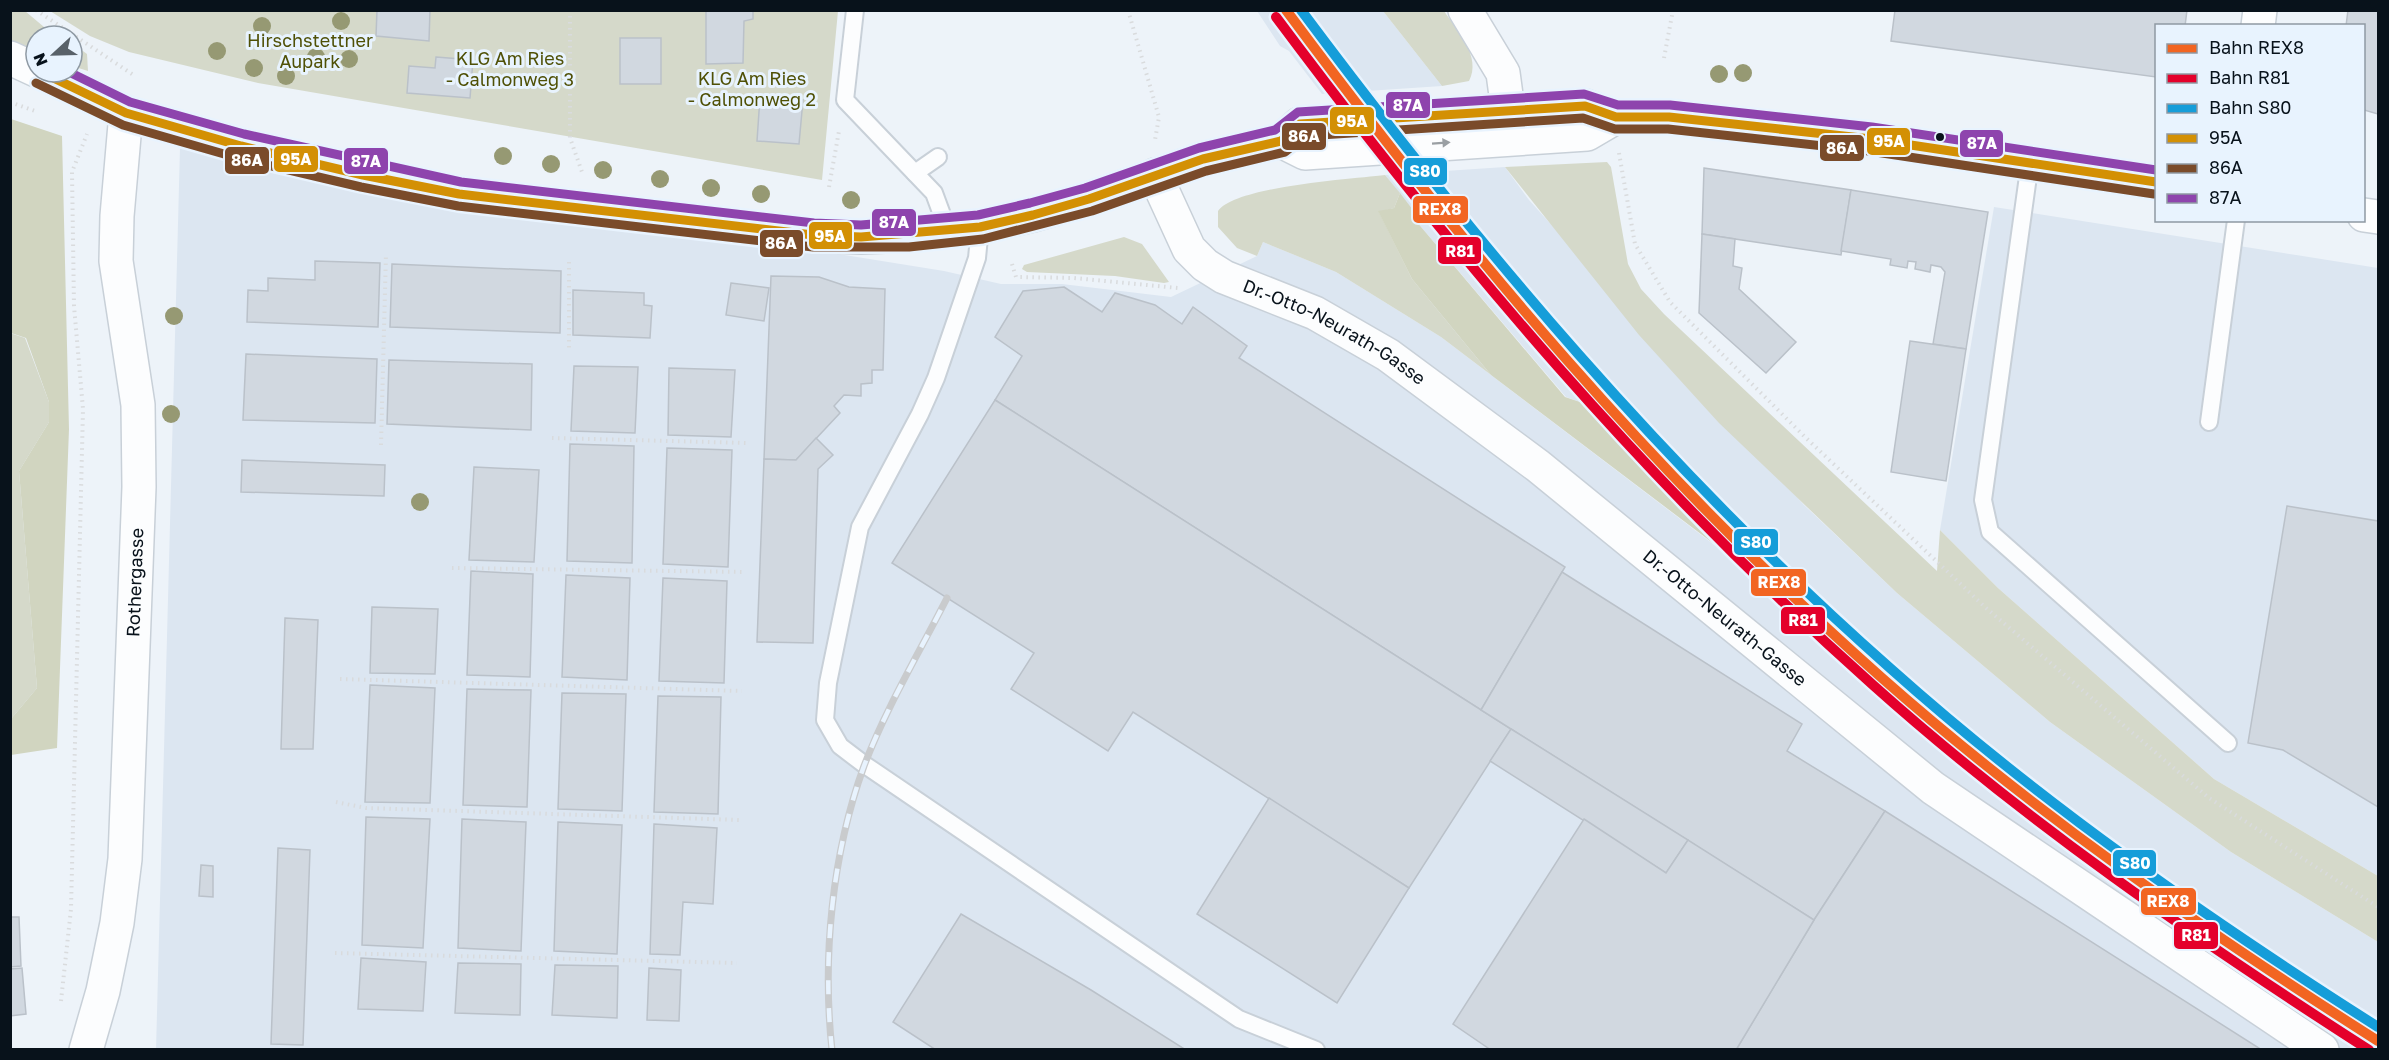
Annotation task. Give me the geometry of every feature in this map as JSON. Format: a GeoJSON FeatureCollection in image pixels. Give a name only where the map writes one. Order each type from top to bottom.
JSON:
{"type":"FeatureCollection","features":[{"type":"Feature","properties":{"kind":"main road"},"geometry":{"type":"LineString","coordinates":[[1465,10],[1503,74],[1508,110]]}},
{"type":"Feature","properties":{"kind":"main road"},"geometry":{"type":"LineString","coordinates":[[10,58],[24,64]]}},
{"type":"Feature","properties":{"kind":"main road"},"geometry":{"type":"LineString","coordinates":[[66,84],[126,113],[241,146],[459,194],[813,235],[861,237],[980,227],[1089,199],[1203,159],[1281,141],[1300,124],[1584,106],[1616,117],[1669,117],[1761,127],[2030,162],[2155,182]]}},
{"type":"Feature","properties":{"kind":"main road","name":"Rothergasse"},"geometry":{"type":"LineString","coordinates":[[86,1050],[103,991],[117,923],[124,859],[139,488],[138,405],[116,261],[117,216],[126,113]]}},
{"type":"Feature","properties":{"kind":"main road"},"geometry":{"type":"LineString","coordinates":[[1281,141],[1305,153],[1587,134],[1616,117]]}},
{"type":"Feature","properties":{"kind":"main road","name":"Dr.-Otto-Neurath-Gasse"},"geometry":{"type":"LineString","coordinates":[[1155,175],[1189,249],[1204,266],[1224,277],[1315,314],[1388,354],[1538,466],[1933,788],[2322,1050]]}},
{"type":"Feature","properties":{"kind":"lane"},"geometry":{"type":"LineString","coordinates":[[855,10],[845,100],[934,193],[948,231]]}},
{"type":"Feature","properties":{"kind":"lane"},"geometry":{"type":"LineString","coordinates":[[915,173],[938,158]]}},
{"type":"Feature","properties":{"kind":"lane"},"geometry":{"type":"LineString","coordinates":[[2030,162],[1983,500],[1990,532],[2228,743]]}},
{"type":"Feature","properties":{"kind":"lane"},"geometry":{"type":"LineString","coordinates":[[2209,422],[2236,222]]}},
{"type":"Feature","properties":{"kind":"lane"},"geometry":{"type":"LineString","coordinates":[[980,227],[977,258],[936,378],[920,414],[860,527],[828,683],[825,720],[840,746],[865,765],[1229,1013],[1316,1050]]}},
{"type":"Feature","properties":{"kind":"path"},"geometry":{"type":"LineString","coordinates":[[36,10],[141,80]]}},
{"type":"Feature","properties":{"kind":"path"},"geometry":{"type":"LineString","coordinates":[[570,10],[570,138],[585,178]]}},
{"type":"Feature","properties":{"kind":"path"},"geometry":{"type":"LineString","coordinates":[[1128,10],[1159,117],[1155,139],[1155,175]]}},
{"type":"Feature","properties":{"kind":"path"},"geometry":{"type":"LineString","coordinates":[[1664,58],[1673,10]]}},
{"type":"Feature","properties":{"kind":"path"},"geometry":{"type":"LineString","coordinates":[[829,187],[845,100]]}},
{"type":"Feature","properties":{"kind":"path"},"geometry":{"type":"LineString","coordinates":[[1616,117],[1618,147],[1635,244],[1670,302],[1805,437],[1986,608],[2200,791],[2379,907]]}},
{"type":"Feature","properties":{"kind":"path"},"geometry":{"type":"LineString","coordinates":[[1144,143],[1166,135]]}},
{"type":"Feature","properties":{"kind":"path"},"geometry":{"type":"LineString","coordinates":[[60,1013],[71,909],[83,409],[74,306],[72,172],[86,137]]}},
{"type":"Feature","properties":{"kind":"path"},"geometry":{"type":"LineString","coordinates":[[381,445],[386,253]]}},
{"type":"Feature","properties":{"kind":"path"},"geometry":{"type":"LineString","coordinates":[[569,262],[569,351]]}},
{"type":"Feature","properties":{"kind":"path"},"geometry":{"type":"LineString","coordinates":[[1012,264],[1016,277],[1074,278],[1183,289]]}},
{"type":"Feature","properties":{"kind":"path"},"geometry":{"type":"LineString","coordinates":[[552,438],[748,443]]}},
{"type":"Feature","properties":{"kind":"path"},"geometry":{"type":"LineString","coordinates":[[452,568],[745,572]]}},
{"type":"Feature","properties":{"kind":"path"},"geometry":{"type":"LineString","coordinates":[[340,679],[742,691]]}},
{"type":"Feature","properties":{"kind":"path"},"geometry":{"type":"LineString","coordinates":[[336,802],[366,808],[740,820]]}},
{"type":"Feature","properties":{"kind":"path"},"geometry":{"type":"LineString","coordinates":[[335,953],[737,963]]}},
{"type":"Feature","properties":{"kind":"shaded area"},"geometry":{"type":"Polygon","coordinates":[[[1257,11],[1383,11],[1442,86],[1322,94],[1289,51],[1280,46],[1257,11]]]}},
{"type":"Feature","properties":{"kind":"shaded area"},"geometry":{"type":"Polygon","coordinates":[[[180,148],[944,271],[1001,284],[1062,284],[1171,297],[1257,256],[1263,242],[1336,272],[1441,337],[1717,547],[1580,402],[1566,397],[1416,221],[1413,210],[1385,175],[1505,167],[1529,200],[1804,505],[1897,593],[2050,722],[2231,852],[2378,942],[2378,1050],[156,1050],[180,148]]]}},
{"type":"Feature","properties":{"kind":"shaded area"},"geometry":{"type":"Polygon","coordinates":[[[1994,207],[2378,268],[2378,876],[2214,779],[1998,588],[1940,530],[1994,207]]]}},
{"type":"Feature","properties":{"kind":"green space"},"geometry":{"type":"Polygon","coordinates":[[[10,11],[25,11],[40,24],[24,24],[24,47],[11,41],[10,11]]]}},
{"type":"Feature","properties":{"kind":"green space"},"geometry":{"type":"Polygon","coordinates":[[[50,11],[838,11],[822,180],[258,83],[129,52],[90,36],[84,32],[84,24],[71,24],[50,11]]]}},
{"type":"Feature","properties":{"kind":"green space"},"geometry":{"type":"Polygon","coordinates":[[[1383,11],[1444,11],[1461,35],[1470,53],[1472,72],[1469,81],[1442,86],[1383,11]]]}},
{"type":"Feature","properties":{"kind":"green space"},"geometry":{"type":"Polygon","coordinates":[[[84,52],[87,54],[88,71],[84,70],[84,52]]]}},
{"type":"Feature","properties":{"kind":"green space"},"geometry":{"type":"Polygon","coordinates":[[[11,119],[62,136],[69,429],[57,748],[11,755],[11,719],[37,688],[19,471],[49,422],[49,402],[26,338],[11,333],[11,119]]]}},
{"type":"Feature","properties":{"kind":"green space"},"geometry":{"type":"Polygon","coordinates":[[[1607,162],[1611,167],[1628,264],[1641,289],[1664,314],[1937,571],[1940,530],[1998,588],[2214,779],[2378,876],[2378,942],[2231,852],[2050,722],[1897,593],[1719,423],[1639,335],[1505,167],[1607,162]]]}},
{"type":"Feature","properties":{"kind":"green space"},"geometry":{"type":"Polygon","coordinates":[[[1385,175],[1400,193],[1394,208],[1379,212],[1412,279],[1491,375],[1441,337],[1336,272],[1263,242],[1257,256],[1237,248],[1218,227],[1218,211],[1229,202],[1247,195],[1296,185],[1385,175]]]}},
{"type":"Feature","properties":{"kind":"green space"},"geometry":{"type":"Polygon","coordinates":[[[1400,193],[1413,210],[1416,221],[1565,397],[1580,402],[1722,550],[1491,375],[1412,279],[1378,211],[1394,208],[1400,193]]]}},
{"type":"Feature","properties":{"kind":"green space"},"geometry":{"type":"Polygon","coordinates":[[[1124,237],[1142,244],[1169,282],[1115,276],[1027,272],[1022,269],[1024,265],[1124,237]]]}},
{"type":"Feature","properties":{"kind":"green space"},"geometry":{"type":"Polygon","coordinates":[[[10,333],[25,338],[49,402],[49,422],[19,471],[37,688],[11,719],[10,333]]]}},
{"type":"Feature","properties":{"kind":"building"},"geometry":{"type":"Polygon","coordinates":[[[377,10],[430,10],[429,41],[376,36],[377,10]]]}},
{"type":"Feature","properties":{"kind":"building"},"geometry":{"type":"Polygon","coordinates":[[[706,10],[753,10],[753,19],[744,21],[743,63],[706,64],[706,10]]]}},
{"type":"Feature","properties":{"kind":"building"},"geometry":{"type":"Polygon","coordinates":[[[1895,10],[2187,10],[2185,24],[2155,24],[2155,77],[1891,41],[1895,10]]]}},
{"type":"Feature","properties":{"kind":"building"},"geometry":{"type":"Polygon","coordinates":[[[2348,10],[2378,10],[2378,114],[2365,110],[2365,24],[2346,24],[2348,10]]]}},
{"type":"Feature","properties":{"kind":"building"},"geometry":{"type":"Polygon","coordinates":[[[620,38],[661,38],[661,84],[620,84],[620,38]]]}},
{"type":"Feature","properties":{"kind":"building"},"geometry":{"type":"Polygon","coordinates":[[[436,57],[473,60],[470,98],[407,93],[409,66],[435,68],[436,57]]]}},
{"type":"Feature","properties":{"kind":"building"},"geometry":{"type":"Polygon","coordinates":[[[760,97],[803,100],[799,144],[757,141],[760,97]]]}},
{"type":"Feature","properties":{"kind":"building"},"geometry":{"type":"Polygon","coordinates":[[[1704,168],[1851,190],[1841,255],[1702,234],[1704,168]]]}},
{"type":"Feature","properties":{"kind":"building"},"geometry":{"type":"Polygon","coordinates":[[[1851,190],[1988,212],[1966,349],[1933,344],[1945,272],[1941,267],[1931,265],[1930,272],[1915,269],[1916,262],[1908,261],[1907,268],[1890,265],[1891,259],[1841,251],[1851,190]]]}},
{"type":"Feature","properties":{"kind":"building"},"geometry":{"type":"Polygon","coordinates":[[[1702,234],[1735,239],[1733,266],[1742,268],[1739,289],[1796,342],[1766,373],[1699,313],[1702,234]]]}},
{"type":"Feature","properties":{"kind":"building"},"geometry":{"type":"Polygon","coordinates":[[[315,261],[380,263],[378,327],[247,322],[248,290],[268,291],[268,278],[315,280],[315,261]]]}},
{"type":"Feature","properties":{"kind":"building"},"geometry":{"type":"Polygon","coordinates":[[[392,264],[561,271],[560,333],[390,327],[392,264]]]}},
{"type":"Feature","properties":{"kind":"building"},"geometry":{"type":"Polygon","coordinates":[[[771,276],[819,277],[849,287],[885,289],[883,370],[872,370],[872,383],[861,384],[861,396],[844,395],[834,406],[840,413],[796,460],[764,459],[771,276]]]}},
{"type":"Feature","properties":{"kind":"building"},"geometry":{"type":"Polygon","coordinates":[[[731,283],[769,288],[764,321],[726,315],[731,283]]]}},
{"type":"Feature","properties":{"kind":"building"},"geometry":{"type":"Polygon","coordinates":[[[1064,287],[1102,312],[1115,293],[1155,305],[1182,324],[1193,307],[1247,346],[1239,358],[1565,567],[1481,710],[995,400],[1022,356],[995,337],[1023,291],[1064,287]]]}},
{"type":"Feature","properties":{"kind":"building"},"geometry":{"type":"Polygon","coordinates":[[[573,290],[644,293],[644,305],[652,306],[650,338],[573,335],[573,290]]]}},
{"type":"Feature","properties":{"kind":"building"},"geometry":{"type":"Polygon","coordinates":[[[1910,341],[1966,349],[1946,481],[1891,472],[1910,341]]]}},
{"type":"Feature","properties":{"kind":"building"},"geometry":{"type":"Polygon","coordinates":[[[246,354],[377,359],[375,423],[243,420],[246,354]]]}},
{"type":"Feature","properties":{"kind":"building"},"geometry":{"type":"Polygon","coordinates":[[[389,360],[532,364],[531,430],[387,424],[389,360]]]}},
{"type":"Feature","properties":{"kind":"building"},"geometry":{"type":"Polygon","coordinates":[[[574,366],[638,367],[635,433],[571,431],[574,366]]]}},
{"type":"Feature","properties":{"kind":"building"},"geometry":{"type":"Polygon","coordinates":[[[669,368],[735,370],[731,437],[668,435],[669,368]]]}},
{"type":"Feature","properties":{"kind":"building"},"geometry":{"type":"Polygon","coordinates":[[[995,400],[1511,729],[1409,888],[1133,712],[1108,751],[1011,689],[1034,653],[892,563],[995,400]]]}},
{"type":"Feature","properties":{"kind":"building"},"geometry":{"type":"Polygon","coordinates":[[[816,438],[833,455],[818,469],[813,643],[757,642],[764,459],[796,460],[816,438]]]}},
{"type":"Feature","properties":{"kind":"building"},"geometry":{"type":"Polygon","coordinates":[[[570,444],[634,446],[632,563],[567,561],[570,444]]]}},
{"type":"Feature","properties":{"kind":"building"},"geometry":{"type":"Polygon","coordinates":[[[667,448],[732,450],[728,567],[663,564],[667,448]]]}},
{"type":"Feature","properties":{"kind":"building"},"geometry":{"type":"Polygon","coordinates":[[[242,460],[385,465],[384,496],[241,492],[242,460]]]}},
{"type":"Feature","properties":{"kind":"building"},"geometry":{"type":"Polygon","coordinates":[[[474,467],[539,470],[534,562],[469,560],[474,467]]]}},
{"type":"Feature","properties":{"kind":"building"},"geometry":{"type":"Polygon","coordinates":[[[2287,506],[2378,521],[2378,807],[2283,750],[2248,743],[2287,506]]]}},
{"type":"Feature","properties":{"kind":"building"},"geometry":{"type":"Polygon","coordinates":[[[471,571],[533,574],[530,677],[467,675],[471,571]]]}},
{"type":"Feature","properties":{"kind":"building"},"geometry":{"type":"Polygon","coordinates":[[[1562,572],[1802,724],[1787,751],[1885,811],[1814,920],[1481,710],[1562,572]]]}},
{"type":"Feature","properties":{"kind":"building"},"geometry":{"type":"Polygon","coordinates":[[[566,575],[630,578],[627,680],[562,677],[566,575]]]}},
{"type":"Feature","properties":{"kind":"building"},"geometry":{"type":"Polygon","coordinates":[[[663,578],[727,581],[724,683],[659,681],[663,578]]]}},
{"type":"Feature","properties":{"kind":"building"},"geometry":{"type":"Polygon","coordinates":[[[372,607],[438,609],[435,674],[370,673],[372,607]]]}},
{"type":"Feature","properties":{"kind":"building"},"geometry":{"type":"Polygon","coordinates":[[[285,618],[318,620],[313,749],[281,749],[285,618]]]}},
{"type":"Feature","properties":{"kind":"building"},"geometry":{"type":"Polygon","coordinates":[[[370,685],[435,688],[430,803],[365,802],[370,685]]]}},
{"type":"Feature","properties":{"kind":"building"},"geometry":{"type":"Polygon","coordinates":[[[467,689],[531,690],[527,807],[463,805],[467,689]]]}},
{"type":"Feature","properties":{"kind":"building"},"geometry":{"type":"Polygon","coordinates":[[[562,693],[626,694],[622,811],[558,809],[562,693]]]}},
{"type":"Feature","properties":{"kind":"building"},"geometry":{"type":"Polygon","coordinates":[[[658,696],[721,697],[718,814],[654,812],[658,696]]]}},
{"type":"Feature","properties":{"kind":"building"},"geometry":{"type":"Polygon","coordinates":[[[1511,729],[1688,840],[1666,873],[1490,761],[1511,729]]]}},
{"type":"Feature","properties":{"kind":"building"},"geometry":{"type":"Polygon","coordinates":[[[1269,798],[1409,888],[1337,1003],[1197,914],[1269,798]]]}},
{"type":"Feature","properties":{"kind":"building"},"geometry":{"type":"Polygon","coordinates":[[[1885,811],[2262,1050],[1736,1050],[1814,920],[1885,811]]]}},
{"type":"Feature","properties":{"kind":"building"},"geometry":{"type":"Polygon","coordinates":[[[366,817],[430,819],[423,948],[362,945],[366,817]]]}},
{"type":"Feature","properties":{"kind":"building"},"geometry":{"type":"Polygon","coordinates":[[[462,819],[526,822],[521,951],[458,948],[462,819]]]}},
{"type":"Feature","properties":{"kind":"building"},"geometry":{"type":"Polygon","coordinates":[[[1584,819],[1666,873],[1688,840],[1814,920],[1736,1050],[1491,1050],[1453,1024],[1584,819]]]}},
{"type":"Feature","properties":{"kind":"building"},"geometry":{"type":"Polygon","coordinates":[[[558,822],[622,825],[617,954],[554,951],[558,822]]]}},
{"type":"Feature","properties":{"kind":"building"},"geometry":{"type":"Polygon","coordinates":[[[654,824],[717,828],[713,904],[683,902],[680,955],[650,954],[654,824]]]}},
{"type":"Feature","properties":{"kind":"building"},"geometry":{"type":"Polygon","coordinates":[[[278,848],[310,850],[303,1045],[271,1044],[278,848]]]}},
{"type":"Feature","properties":{"kind":"building"},"geometry":{"type":"Polygon","coordinates":[[[201,865],[213,866],[213,897],[199,896],[201,865]]]}},
{"type":"Feature","properties":{"kind":"building"},"geometry":{"type":"Polygon","coordinates":[[[961,914],[1091,990],[1186,1050],[936,1050],[893,1022],[961,914]]]}},
{"type":"Feature","properties":{"kind":"building"},"geometry":{"type":"Polygon","coordinates":[[[10,917],[19,917],[21,966],[10,967],[10,917]]]}},
{"type":"Feature","properties":{"kind":"building"},"geometry":{"type":"Polygon","coordinates":[[[361,958],[426,962],[423,1011],[358,1009],[361,958]]]}},
{"type":"Feature","properties":{"kind":"building"},"geometry":{"type":"Polygon","coordinates":[[[458,963],[521,964],[520,1015],[455,1013],[458,963]]]}},
{"type":"Feature","properties":{"kind":"building"},"geometry":{"type":"Polygon","coordinates":[[[555,965],[618,966],[617,1018],[552,1015],[555,965]]]}},
{"type":"Feature","properties":{"kind":"building"},"geometry":{"type":"Polygon","coordinates":[[[22,968],[26,1014],[10,1016],[10,969],[22,968]]]}},
{"type":"Feature","properties":{"kind":"building"},"geometry":{"type":"Polygon","coordinates":[[[649,968],[681,970],[679,1021],[647,1020],[649,968]]]}},
{"type":"Feature","properties":{"kind":"railway"},"geometry":{"type":"LineString","coordinates":[[832,1050],[829,1015],[829,942],[832,906],[844,834],[853,800],[873,744],[947,598]]}},
{"type":"Feature","properties":{"kind":"rail line","name":"REX8"},"geometry":{"type":"LineString","coordinates":[[1286,10],[1423,188],[1567,360],[1719,524],[1799,602],[1940,728],[2061,824],[2186,914],[2378,1041]]}},
{"type":"Feature","properties":{"kind":"rail line","name":"S80"},"geometry":{"type":"LineString","coordinates":[[1301,10],[1436,185],[1579,354],[1729,516],[1808,593],[1947,718],[2066,812],[2189,902],[2378,1027]]}},
{"type":"Feature","properties":{"kind":"rail line","name":"R81"},"geometry":{"type":"LineString","coordinates":[[1276,17],[1344,107],[1485,282],[1633,449],[1790,609],[1931,735],[2052,831],[2176,922],[2369,1050]]}},
{"type":"Feature","properties":{"kind":"transit line","name":"87A"},"geometry":{"type":"LineString","coordinates":[[84,79],[130,102],[244,134],[461,182],[814,223],[861,225],[978,215],[1085,188],[1199,148],[1275,130],[1298,112],[1584,94],[1618,105],[1670,105],[1872,127],[2155,170]]}},
{"type":"Feature","properties":{"kind":"transit line","name":"86A"},"geometry":{"type":"LineString","coordinates":[[38,84],[123,125],[238,158],[361,187],[458,206],[813,247],[909,247],[983,239],[1092,211],[1206,171],[1285,152],[1305,136],[1583,118],[1615,129],[1668,129],[1869,151],[2154,194]]}},
{"type":"Feature","properties":{"kind":"transit line","name":"95A"},"geometry":{"type":"LineString","coordinates":[[66,84],[126,113],[241,146],[363,175],[459,194],[813,235],[861,237],[980,227],[1033,215],[1089,199],[1203,159],[1281,141],[1300,124],[1585,106],[1616,117],[1669,117],[1871,139],[2155,182]]}},
{"type":"Feature","properties":{"kind":"park label","name":"Hirschstettner Aupark"},"geometry":{"type":"Point","coordinates":[310,51]}},
{"type":"Feature","properties":{"kind":"park label","name":"KLG Am Ries - Calmonweg 3"},"geometry":{"type":"Point","coordinates":[510,69]}},
{"type":"Feature","properties":{"kind":"park label","name":"KLG Am Ries - Calmonweg 2"},"geometry":{"type":"Point","coordinates":[752,89]}}]}
